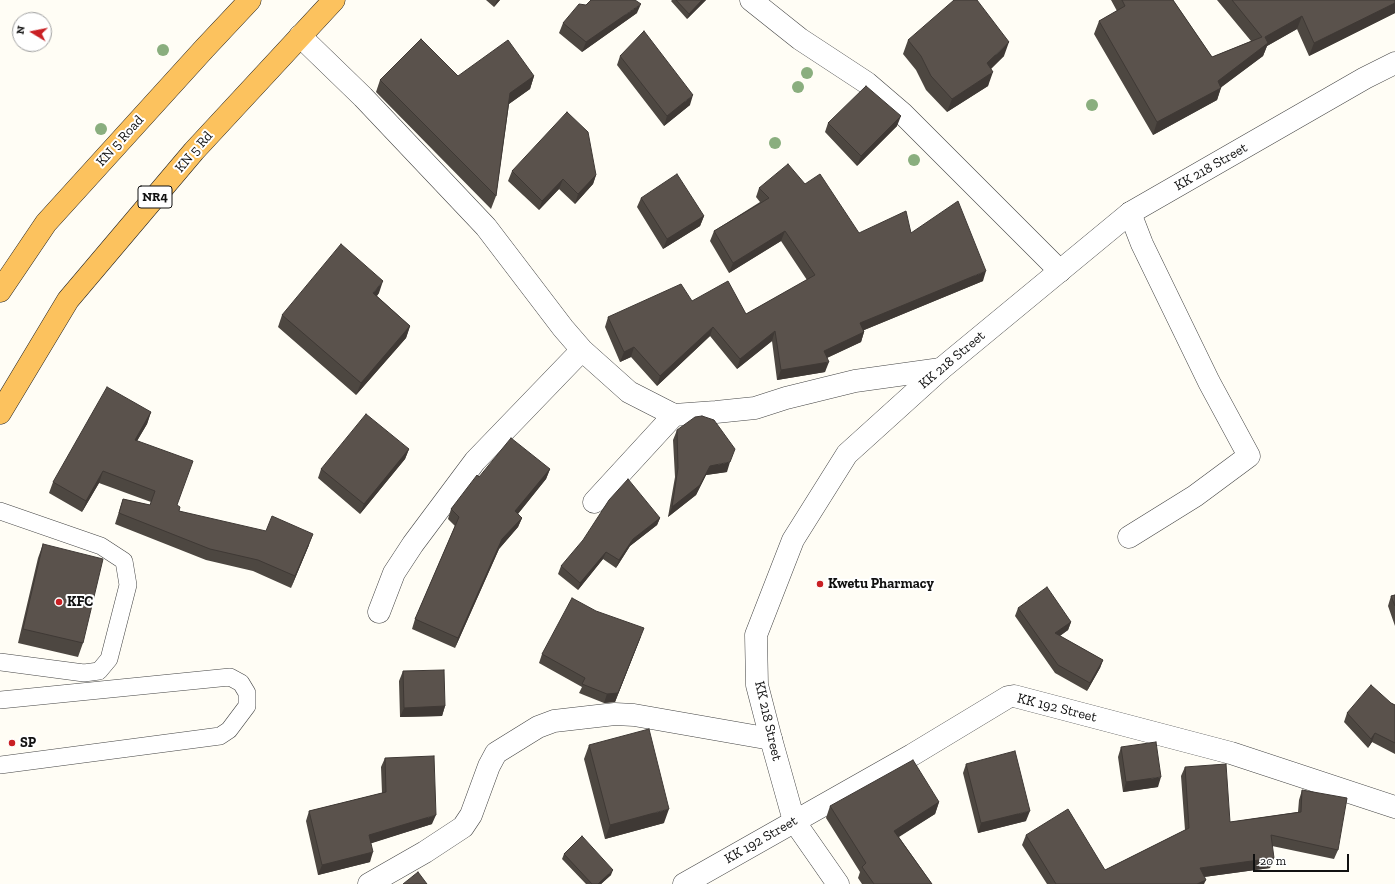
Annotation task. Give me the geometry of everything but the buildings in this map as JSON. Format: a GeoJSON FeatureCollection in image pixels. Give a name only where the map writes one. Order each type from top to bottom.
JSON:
{"type":"FeatureCollection","features":[{"type":"Feature","properties":{"kind":"highway","name":"KN 5 Road"},"geometry":{"type":"LineString","coordinates":[[0,291],[46,223],[250,0]]}},
{"type":"Feature","properties":{"kind":"highway","name":"KN 5 Rd"},"geometry":{"type":"LineString","coordinates":[[0,413],[68,300],[194,151],[334,0]]}},
{"type":"Feature","properties":{"kind":"street"},"geometry":{"type":"LineString","coordinates":[[751,0],[800,39],[868,83],[902,113],[1060,271]]}},
{"type":"Feature","properties":{"kind":"street"},"geometry":{"type":"LineString","coordinates":[[300,36],[363,97],[486,226],[558,322],[582,350],[629,392],[674,415],[716,412],[755,408],[786,398],[855,380],[940,369]]}},
{"type":"Feature","properties":{"kind":"street","name":"KK 218 Street"},"geometry":{"type":"LineString","coordinates":[[838,884],[794,821],[757,685],[756,635],[793,540],[847,454],[940,369],[1130,213],[1358,82],[1395,63]]}},
{"type":"Feature","properties":{"kind":"street"},"geometry":{"type":"LineString","coordinates":[[1129,537],[1195,496],[1249,456],[1210,382],[1142,244],[1130,213]]}},
{"type":"Feature","properties":{"kind":"street"},"geometry":{"type":"LineString","coordinates":[[379,612],[394,573],[470,467],[582,350]]}},
{"type":"Feature","properties":{"kind":"street"},"geometry":{"type":"LineString","coordinates":[[594,502],[674,415]]}},
{"type":"Feature","properties":{"kind":"street","name":"KK 192 Street"},"geometry":{"type":"LineString","coordinates":[[684,884],[912,755],[1008,697],[1014,696],[1231,753],[1395,807]]}},
{"type":"Feature","properties":{"kind":"street"},"geometry":{"type":"LineString","coordinates":[[369,884],[425,852],[463,827],[471,815],[489,766],[496,753],[538,727],[554,721],[615,714],[634,715],[771,739]]}},
{"type":"Feature","properties":{"kind":"lane"},"geometry":{"type":"LineString","coordinates":[[0,512],[101,546],[124,561],[128,585],[109,659],[99,671],[84,673],[0,662]]}},
{"type":"Feature","properties":{"kind":"lane"},"geometry":{"type":"LineString","coordinates":[[0,700],[230,677],[241,683],[247,693],[247,706],[229,730],[220,736],[0,765]]}},
{"type":"Feature","properties":{"kind":"place","name":"Kwetu Pharmacy"},"geometry":{"type":"Point","coordinates":[820,584]}},
{"type":"Feature","properties":{"kind":"place","name":"KFC"},"geometry":{"type":"Point","coordinates":[59,602]}},
{"type":"Feature","properties":{"kind":"place","name":"SP"},"geometry":{"type":"Point","coordinates":[12,743]}}]}
